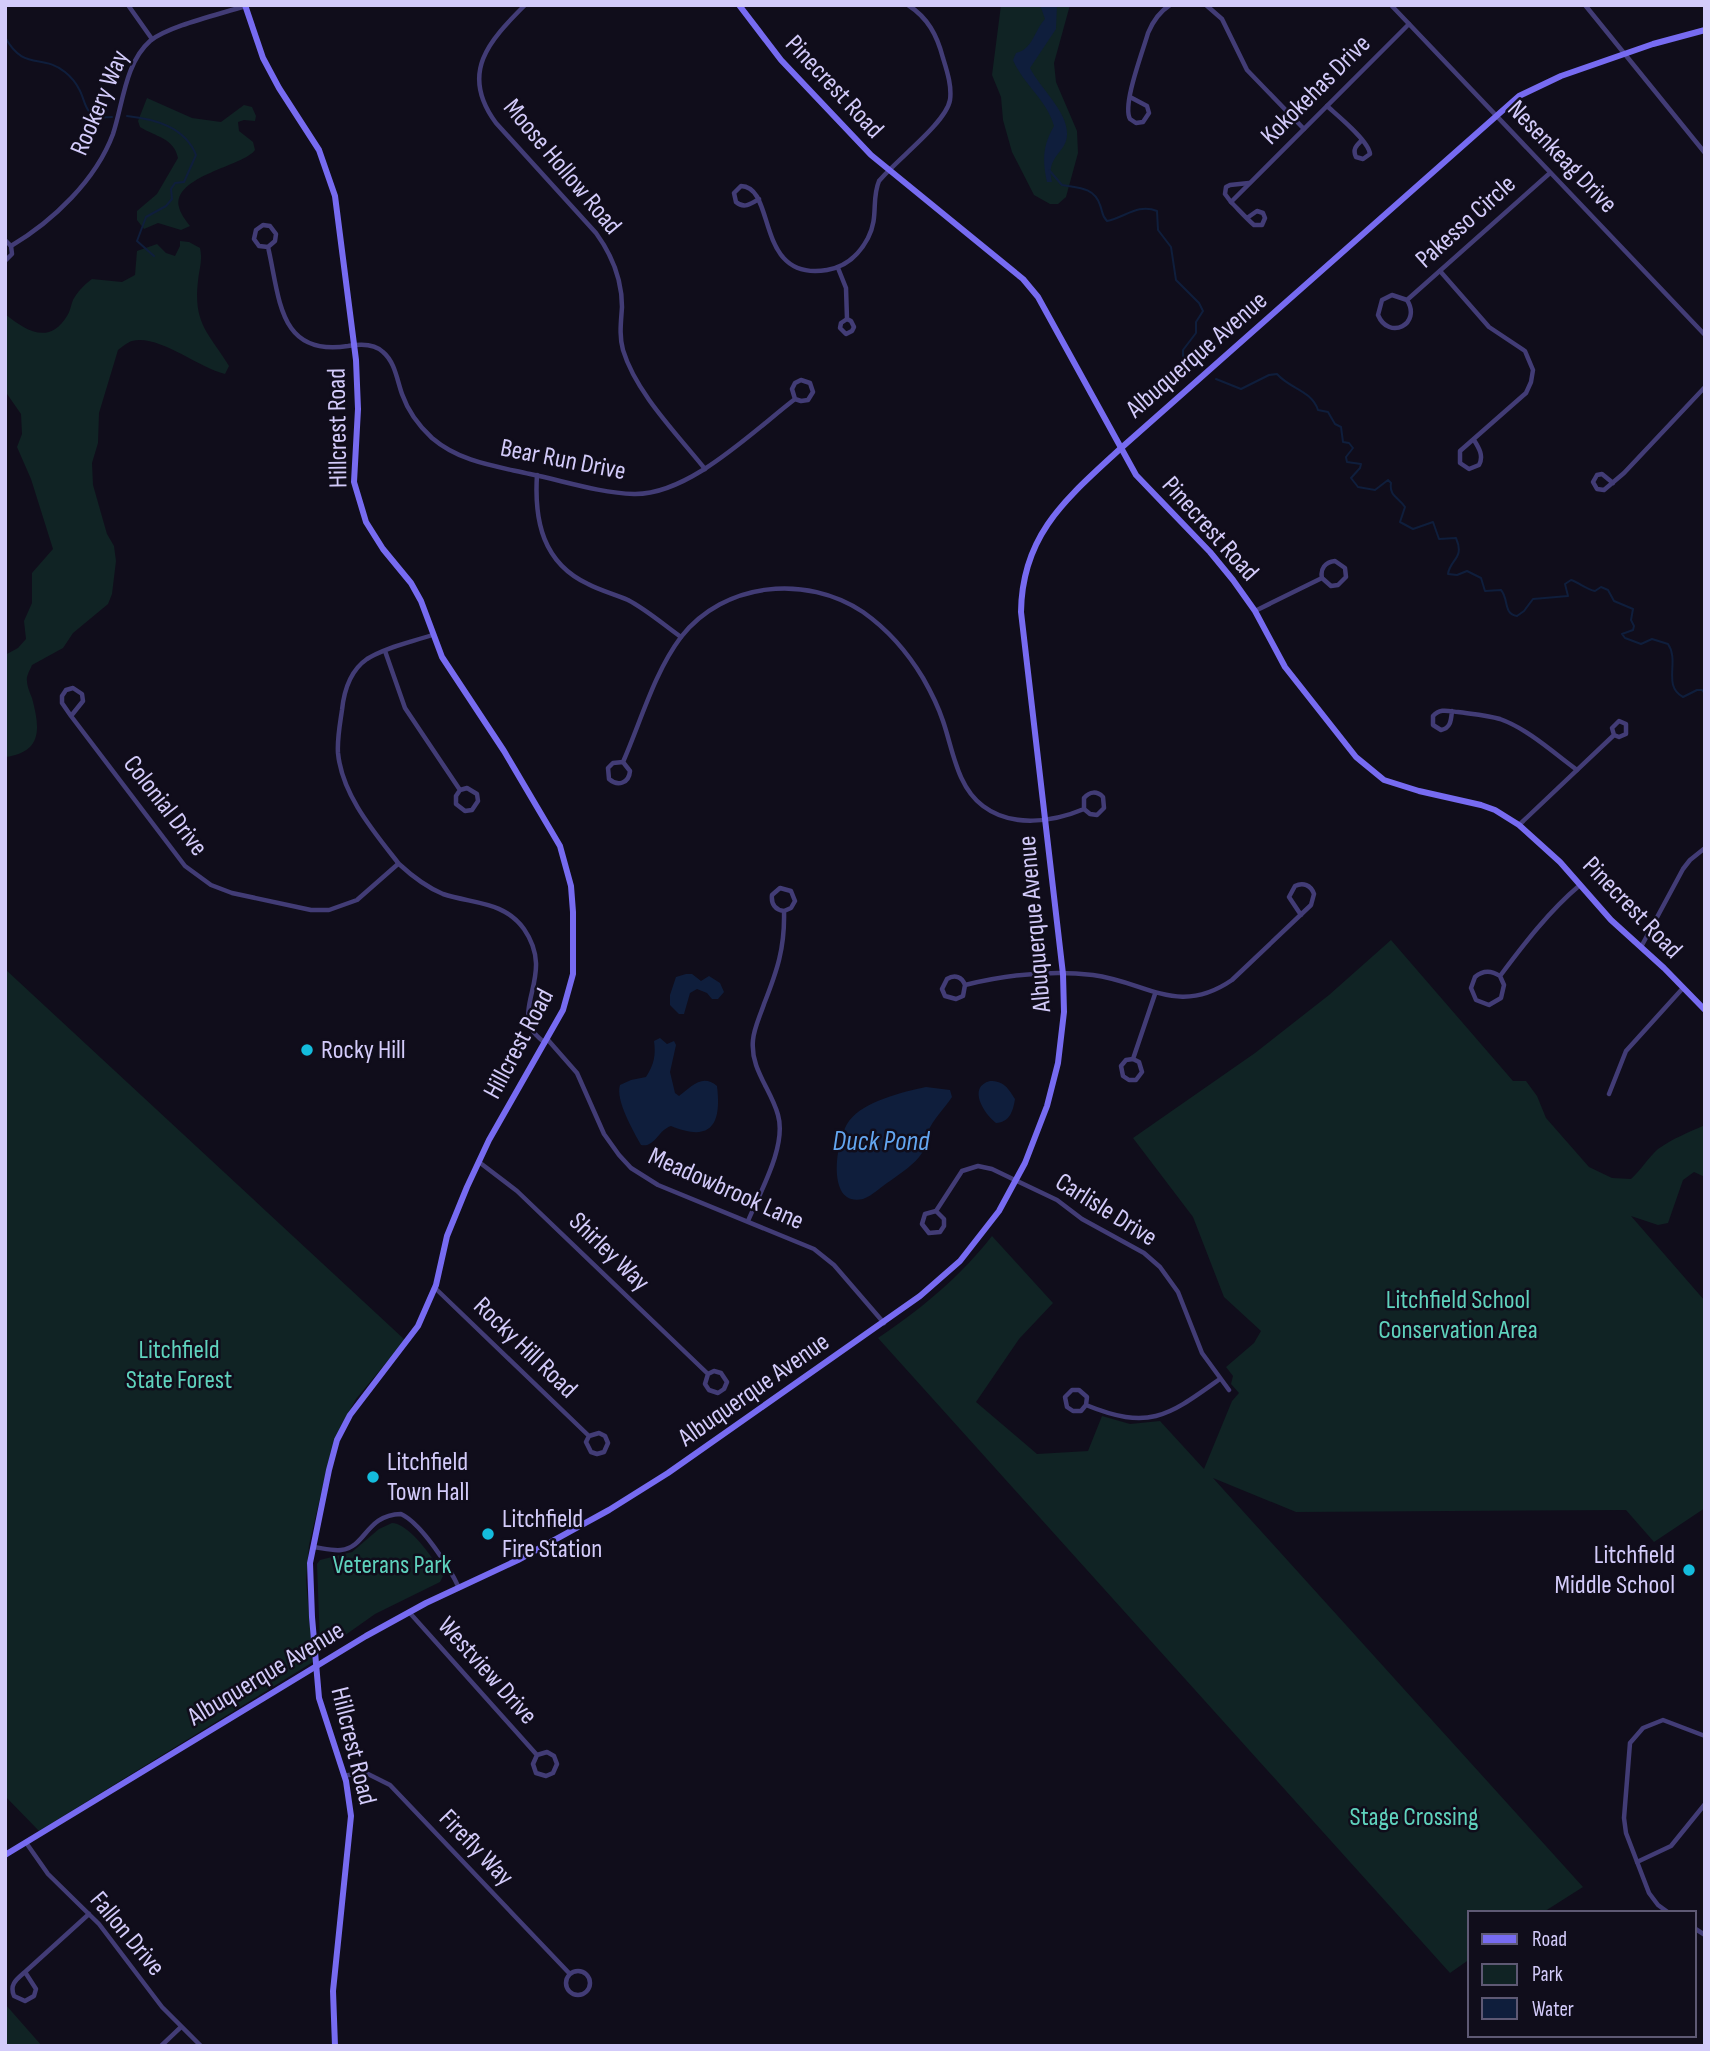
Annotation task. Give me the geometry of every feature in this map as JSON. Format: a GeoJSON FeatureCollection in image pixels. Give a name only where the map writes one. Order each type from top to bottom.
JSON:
{"type":"FeatureCollection","features":[{"type":"Feature","properties":{"kind":"street"},"geometry":{"type":"LineString","coordinates":[[128,5],[152,39]]}},
{"type":"Feature","properties":{"kind":"street","name":"Moose Hollow Road"},"geometry":{"type":"LineString","coordinates":[[525,5],[498,33],[486,51],[480,83],[484,104],[496,123],[602,240],[612,258],[618,279],[622,298],[623,348],[632,372],[644,392],[705,469]]}},
{"type":"Feature","properties":{"kind":"street","name":"Pinecrest Road"},"geometry":{"type":"LineString","coordinates":[[739,5],[781,61],[863,147],[1030,288],[1051,316],[1120,449],[1145,487],[1210,552],[1255,611],[1291,676],[1369,770],[1384,780],[1401,786],[1495,810],[1519,825],[1553,855],[1611,920],[1705,1010]]}},
{"type":"Feature","properties":{"kind":"street"},"geometry":{"type":"LineString","coordinates":[[759,200],[741,206],[736,202],[734,193],[738,187],[745,185],[751,188],[759,200],[765,211],[770,238],[784,258],[796,266],[811,271],[838,268],[853,258],[867,240],[876,219],[876,187],[888,170],[941,119],[951,96],[948,72],[934,32],[908,5]]}},
{"type":"Feature","properties":{"kind":"street"},"geometry":{"type":"LineString","coordinates":[[1130,97],[1147,106],[1149,113],[1143,122],[1136,123],[1128,117],[1130,97],[1151,26],[1158,15],[1170,5]]}},
{"type":"Feature","properties":{"kind":"street"},"geometry":{"type":"LineString","coordinates":[[1206,5],[1222,19],[1247,70],[1304,129]]}},
{"type":"Feature","properties":{"kind":"street","name":"Nesenkeag Drive"},"geometry":{"type":"LineString","coordinates":[[1391,5],[1705,335]]}},
{"type":"Feature","properties":{"kind":"street"},"geometry":{"type":"LineString","coordinates":[[1585,5],[1705,153]]}},
{"type":"Feature","properties":{"kind":"street","name":"Rookery Way"},"geometry":{"type":"LineString","coordinates":[[11,246],[49,219],[98,165],[110,140],[135,62],[152,39],[245,6]]}},
{"type":"Feature","properties":{"kind":"street","name":"Hillcrest Road"},"geometry":{"type":"LineString","coordinates":[[245,6],[268,67],[319,150],[331,178],[354,344],[358,396],[354,453],[357,496],[371,532],[418,595],[442,657],[537,805],[560,846],[567,864],[573,912],[573,974],[563,1010],[497,1125],[479,1163],[447,1236],[435,1288],[414,1332],[342,1426],[329,1470],[313,1546],[310,1580],[322,1709],[351,1804],[351,1828],[333,1991],[335,2046]]}},
{"type":"Feature","properties":{"kind":"street","name":"Kokokehas Drive"},"geometry":{"type":"LineString","coordinates":[[1250,183],[1230,185],[1226,187],[1225,194],[1231,202],[1328,106],[1409,24]]}},
{"type":"Feature","properties":{"kind":"street","name":"Albuquerque Avenue"},"geometry":{"type":"LineString","coordinates":[[5,1856],[316,1665],[409,1612],[503,1568],[609,1510],[668,1473],[884,1322],[940,1280],[960,1261],[989,1224],[1017,1181],[1040,1130],[1058,1063],[1064,1012],[1063,974],[1021,625],[1024,576],[1032,552],[1050,517],[1120,449],[1520,96],[1539,85],[1625,53],[1705,30]]}},
{"type":"Feature","properties":{"kind":"street"},"geometry":{"type":"LineString","coordinates":[[1328,106],[1362,140]]}},
{"type":"Feature","properties":{"kind":"street","name":"Pakesso Circle"},"geometry":{"type":"LineString","coordinates":[[1407,300],[1550,173]]}},
{"type":"Feature","properties":{"kind":"street"},"geometry":{"type":"LineString","coordinates":[[1231,202],[1247,218]]}},
{"type":"Feature","properties":{"kind":"street"},"geometry":{"type":"LineString","coordinates":[[267,225],[275,231],[275,241],[268,247],[259,246],[254,239],[260,226],[267,225]]}},
{"type":"Feature","properties":{"kind":"street"},"geometry":{"type":"LineString","coordinates":[[5,240],[11,246],[12,254],[5,261]]}},
{"type":"Feature","properties":{"kind":"street"},"geometry":{"type":"LineString","coordinates":[[268,247],[285,315],[295,334],[305,342],[317,346],[354,344]]}},
{"type":"Feature","properties":{"kind":"street"},"geometry":{"type":"LineString","coordinates":[[838,268],[846,288],[847,320]]}},
{"type":"Feature","properties":{"kind":"street"},"geometry":{"type":"LineString","coordinates":[[1440,271],[1489,327],[1525,351],[1532,365],[1531,382],[1526,393],[1474,440],[1459,455],[1460,463],[1469,469],[1479,466],[1482,459],[1474,440]]}},
{"type":"Feature","properties":{"kind":"street","name":"Pakesso Circle"},"geometry":{"type":"LineString","coordinates":[[1397,295],[1407,300],[1411,311],[1408,321],[1399,328],[1383,324],[1378,315],[1382,300],[1397,295]]}},
{"type":"Feature","properties":{"kind":"street","name":"Bear Run Drive"},"geometry":{"type":"LineString","coordinates":[[354,344],[373,346],[384,353],[393,365],[413,416],[444,446],[475,462],[618,493],[654,493],[672,487],[705,469],[795,399]]}},
{"type":"Feature","properties":{"kind":"street","name":"Bear Run Drive"},"geometry":{"type":"LineString","coordinates":[[801,380],[810,383],[813,392],[810,398],[804,401],[795,399],[792,393],[795,383],[801,380]]}},
{"type":"Feature","properties":{"kind":"street"},"geometry":{"type":"LineString","coordinates":[[1613,483],[1602,474],[1597,475],[1593,482],[1595,487],[1602,491],[1613,483],[1705,387]]}},
{"type":"Feature","properties":{"kind":"street"},"geometry":{"type":"LineString","coordinates":[[537,475],[537,520],[544,540],[560,562],[582,581],[629,601],[681,637]]}},
{"type":"Feature","properties":{"kind":"street"},"geometry":{"type":"LineString","coordinates":[[1335,561],[1345,568],[1346,577],[1338,585],[1327,584],[1322,578],[1322,570],[1327,563],[1335,561]]}},
{"type":"Feature","properties":{"kind":"street"},"geometry":{"type":"LineString","coordinates":[[1255,611],[1322,578]]}},
{"type":"Feature","properties":{"kind":"street"},"geometry":{"type":"LineString","coordinates":[[623,762],[663,668],[681,637],[701,618],[734,597],[756,591],[786,588],[825,594],[845,602],[863,612],[890,635],[918,670],[939,711],[963,783],[975,800],[1002,817],[1023,820],[1045,819],[1084,809],[1093,815],[1100,813],[1105,804],[1103,797],[1090,793],[1084,798],[1084,809]]}},
{"type":"Feature","properties":{"kind":"street","name":"Meadowbrook Lane"},"geometry":{"type":"LineString","coordinates":[[432,635],[364,661],[349,681],[342,705],[338,754],[343,776],[352,796],[399,864],[434,890],[496,906],[520,923],[536,958],[536,979],[529,1021],[533,1032],[578,1073],[604,1134],[624,1162],[648,1180],[797,1241],[824,1257],[884,1322]]}},
{"type":"Feature","properties":{"kind":"street"},"geometry":{"type":"LineString","coordinates":[[385,651],[405,708],[460,790]]}},
{"type":"Feature","properties":{"kind":"street"},"geometry":{"type":"LineString","coordinates":[[73,688],[82,694],[83,701],[71,716],[61,699],[66,690],[73,688]]}},
{"type":"Feature","properties":{"kind":"street"},"geometry":{"type":"LineString","coordinates":[[1452,711],[1451,722],[1447,727],[1438,729],[1433,725],[1434,713],[1440,710],[1452,711],[1490,716],[1507,722],[1577,770]]}},
{"type":"Feature","properties":{"kind":"street","name":"Colonial Drive"},"geometry":{"type":"LineString","coordinates":[[71,716],[185,866],[211,885],[232,893],[311,910],[329,910],[347,906],[357,900],[399,864]]}},
{"type":"Feature","properties":{"kind":"street"},"geometry":{"type":"LineString","coordinates":[[1519,825],[1614,735]]}},
{"type":"Feature","properties":{"kind":"street"},"geometry":{"type":"LineString","coordinates":[[623,762],[630,771],[628,778],[622,783],[615,783],[609,779],[608,768],[613,763],[623,762]]}},
{"type":"Feature","properties":{"kind":"street"},"geometry":{"type":"LineString","coordinates":[[471,789],[477,794],[478,801],[472,810],[465,811],[458,807],[455,800],[460,790],[471,789]]}},
{"type":"Feature","properties":{"kind":"street"},"geometry":{"type":"LineString","coordinates":[[1641,947],[1684,869],[1690,860],[1705,848]]}},
{"type":"Feature","properties":{"kind":"street"},"geometry":{"type":"LineString","coordinates":[[965,985],[991,979],[1063,974],[1107,977],[1155,994],[1186,998],[1211,992],[1222,986],[1301,915],[1315,898],[1313,890],[1303,884],[1294,886],[1289,897],[1301,915]]}},
{"type":"Feature","properties":{"kind":"street"},"geometry":{"type":"LineString","coordinates":[[1500,976],[1535,930],[1580,885]]}},
{"type":"Feature","properties":{"kind":"street"},"geometry":{"type":"LineString","coordinates":[[780,888],[788,889],[795,898],[791,908],[784,911],[777,909],[771,899],[774,892],[780,888]]}},
{"type":"Feature","properties":{"kind":"street"},"geometry":{"type":"LineString","coordinates":[[748,1221],[780,1139],[779,1117],[752,1050],[755,1030],[782,954],[784,911]]}},
{"type":"Feature","properties":{"kind":"street"},"geometry":{"type":"LineString","coordinates":[[1489,972],[1500,976],[1504,990],[1498,1002],[1484,1005],[1476,1000],[1471,988],[1475,978],[1481,973],[1489,972]]}},
{"type":"Feature","properties":{"kind":"street"},"geometry":{"type":"LineString","coordinates":[[950,977],[961,979],[965,985],[965,993],[960,998],[952,999],[943,993],[943,985],[950,977]]}},
{"type":"Feature","properties":{"kind":"street"},"geometry":{"type":"LineString","coordinates":[[1609,1094],[1626,1051],[1684,988]]}},
{"type":"Feature","properties":{"kind":"street"},"geometry":{"type":"LineString","coordinates":[[1133,1059],[1155,994]]}},
{"type":"Feature","properties":{"kind":"street"},"geometry":{"type":"LineString","coordinates":[[1133,1059],[1139,1062],[1142,1072],[1139,1078],[1129,1080],[1123,1076],[1120,1069],[1123,1062],[1133,1059]]}},
{"type":"Feature","properties":{"kind":"street","name":"Shirley Way"},"geometry":{"type":"LineString","coordinates":[[479,1163],[517,1191],[708,1374]]}},
{"type":"Feature","properties":{"kind":"street","name":"Carlisle Drive"},"geometry":{"type":"LineString","coordinates":[[936,1211],[958,1176],[967,1169],[987,1167],[1057,1200],[1082,1219],[1135,1246],[1160,1267],[1178,1292],[1202,1353],[1229,1390]]}},
{"type":"Feature","properties":{"kind":"street"},"geometry":{"type":"LineString","coordinates":[[936,1211],[944,1219],[944,1226],[940,1232],[929,1233],[922,1224],[923,1217],[936,1211]]}},
{"type":"Feature","properties":{"kind":"street","name":"Rocky Hill Road"},"geometry":{"type":"LineString","coordinates":[[435,1288],[589,1436]]}},
{"type":"Feature","properties":{"kind":"street","name":"Shirley Way"},"geometry":{"type":"LineString","coordinates":[[718,1372],[724,1375],[727,1382],[724,1389],[715,1393],[709,1390],[705,1381],[708,1374],[718,1372]]}},
{"type":"Feature","properties":{"kind":"street"},"geometry":{"type":"LineString","coordinates":[[1086,1405],[1121,1418],[1149,1418],[1178,1408],[1220,1379]]}},
{"type":"Feature","properties":{"kind":"street"},"geometry":{"type":"LineString","coordinates":[[1079,1390],[1087,1397],[1086,1405],[1073,1412],[1067,1407],[1065,1397],[1069,1391],[1079,1390]]}},
{"type":"Feature","properties":{"kind":"street","name":"Rocky Hill Road"},"geometry":{"type":"LineString","coordinates":[[599,1433],[606,1436],[608,1443],[604,1452],[597,1454],[588,1449],[586,1443],[589,1436],[599,1433]]}},
{"type":"Feature","properties":{"kind":"street"},"geometry":{"type":"LineString","coordinates":[[313,1546],[340,1550],[348,1548],[360,1539],[375,1521],[388,1515],[401,1514],[418,1528],[451,1572],[459,1588]]}},
{"type":"Feature","properties":{"kind":"street","name":"Westview Drive"},"geometry":{"type":"LineString","coordinates":[[409,1612],[537,1755]]}},
{"type":"Feature","properties":{"kind":"street"},"geometry":{"type":"LineString","coordinates":[[1667,1911],[1652,1898],[1625,1825],[1630,1743],[1643,1728],[1663,1720],[1705,1736]]}},
{"type":"Feature","properties":{"kind":"street","name":"Westview Drive"},"geometry":{"type":"LineString","coordinates":[[547,1752],[554,1756],[557,1767],[553,1773],[543,1776],[536,1773],[533,1764],[537,1755],[547,1752]]}},
{"type":"Feature","properties":{"kind":"street","name":"Firefly Way"},"geometry":{"type":"LineString","coordinates":[[344,1776],[364,1772],[390,1785],[569,1973],[586,1973],[590,1981],[588,1991],[581,1995],[570,1992],[566,1985],[569,1973]]}},
{"type":"Feature","properties":{"kind":"street"},"geometry":{"type":"LineString","coordinates":[[1637,1862],[1671,1846],[1705,1804]]}},
{"type":"Feature","properties":{"kind":"street","name":"Fallon Drive"},"geometry":{"type":"LineString","coordinates":[[27,1844],[48,1874],[108,1935],[162,2007],[201,2046]]}},
{"type":"Feature","properties":{"kind":"street"},"geometry":{"type":"LineString","coordinates":[[25,1972],[36,1989],[34,1996],[25,2001],[16,1998],[12,1989],[15,1982],[25,1972],[89,1914]]}},
{"type":"Feature","properties":{"kind":"street"},"geometry":{"type":"LineString","coordinates":[[161,2046],[181,2027]]}},
{"type":"Feature","properties":{"kind":"green space"},"geometry":{"type":"Polygon","coordinates":[[[1001,5],[1070,5],[1054,63],[1056,82],[1077,131],[1078,153],[1066,197],[1058,204],[1050,204],[1034,195],[1012,152],[1003,120],[1001,97],[992,75],[1001,5]]]}},
{"type":"Feature","properties":{"kind":"green space"},"geometry":{"type":"Polygon","coordinates":[[[147,98],[192,118],[221,122],[244,105],[252,107],[256,116],[255,121],[238,122],[239,131],[253,142],[255,150],[248,156],[197,180],[186,187],[180,196],[179,207],[190,226],[181,230],[158,223],[144,229],[137,220],[137,211],[157,194],[178,158],[173,146],[140,127],[138,121],[147,98]]]}},
{"type":"Feature","properties":{"kind":"green space"},"geometry":{"type":"Polygon","coordinates":[[[180,241],[200,248],[197,296],[200,318],[229,366],[225,374],[154,342],[142,340],[130,342],[118,350],[99,413],[98,443],[92,463],[93,485],[107,534],[114,546],[116,561],[112,594],[108,604],[73,633],[63,648],[32,665],[27,679],[36,719],[36,737],[26,750],[5,757],[5,655],[18,648],[26,639],[24,621],[32,603],[32,573],[53,549],[31,479],[17,447],[22,434],[21,414],[5,391],[5,314],[29,330],[45,333],[53,331],[67,316],[77,294],[92,279],[122,282],[135,275],[137,251],[157,244],[166,253],[175,256],[180,241]]]}},
{"type":"Feature","properties":{"kind":"green space","name":"Litchfield School Conservation Area"},"geometry":{"type":"Polygon","coordinates":[[[1391,940],[1513,1081],[1526,1081],[1537,1096],[1546,1118],[1589,1167],[1612,1178],[1631,1179],[1658,1149],[1705,1125],[1705,1177],[1694,1172],[1683,1180],[1668,1223],[1658,1225],[1631,1216],[1705,1301],[1705,1508],[1654,1542],[1626,1510],[1296,1512],[1213,1478],[1583,1887],[1545,1911],[1468,1911],[1468,1960],[1450,1973],[878,1338],[939,1292],[992,1236],[1053,1303],[1019,1339],[976,1402],[1037,1454],[1088,1451],[1102,1416],[1130,1424],[1160,1421],[1204,1469],[1232,1401],[1239,1393],[1231,1384],[1233,1376],[1226,1367],[1254,1343],[1261,1331],[1224,1297],[1193,1217],[1133,1138],[1255,1053],[1329,995],[1391,940]]]}},
{"type":"Feature","properties":{"kind":"green space","name":"Litchfield State Forest"},"geometry":{"type":"Polygon","coordinates":[[[5,969],[405,1340],[356,1399],[331,1451],[309,1545],[306,1580],[313,1662],[39,1831],[5,1796],[5,969]]]}},
{"type":"Feature","properties":{"kind":"green space","name":"Veterans Park"},"geometry":{"type":"Polygon","coordinates":[[[392,1523],[406,1529],[421,1544],[443,1576],[440,1582],[375,1614],[334,1643],[320,1645],[317,1564],[320,1560],[352,1552],[379,1529],[392,1523]]]}},
{"type":"Feature","properties":{"kind":"green space"},"geometry":{"type":"Polygon","coordinates":[[[5,2004],[42,2046],[5,2046],[5,2004]]]}},
{"type":"Feature","properties":{"kind":"water"},"geometry":{"type":"Polygon","coordinates":[[[1040,5],[1057,5],[1056,29],[1030,68],[1063,116],[1067,133],[1064,145],[1052,166],[1052,182],[1047,182],[1044,160],[1054,126],[1046,108],[1013,60],[1016,53],[1030,44],[1045,19],[1040,5]]]}},
{"type":"Feature","properties":{"kind":"water"},"geometry":{"type":"Polygon","coordinates":[[[692,974],[701,981],[709,976],[720,983],[724,992],[718,999],[712,999],[707,993],[697,989],[690,993],[684,1014],[679,1014],[670,1005],[670,995],[676,977],[692,974]]]}},
{"type":"Feature","properties":{"kind":"water"},"geometry":{"type":"Polygon","coordinates":[[[660,1038],[667,1044],[674,1041],[676,1045],[670,1072],[675,1093],[679,1096],[692,1085],[702,1081],[712,1082],[717,1086],[717,1111],[715,1120],[704,1131],[684,1131],[671,1126],[650,1144],[641,1145],[620,1099],[620,1085],[646,1077],[654,1060],[654,1041],[660,1038]]]}},
{"type":"Feature","properties":{"kind":"water"},"geometry":{"type":"Polygon","coordinates":[[[990,1081],[1005,1086],[1015,1099],[1005,1121],[996,1123],[991,1119],[980,1101],[980,1089],[990,1081]]]}},
{"type":"Feature","properties":{"kind":"water","name":"Duck Pond"},"geometry":{"type":"Polygon","coordinates":[[[926,1087],[950,1090],[952,1097],[930,1127],[922,1153],[908,1168],[870,1196],[851,1199],[843,1193],[838,1183],[837,1170],[840,1142],[849,1121],[874,1103],[926,1087]]]}},
{"type":"Feature","properties":{"kind":"waterway"},"geometry":{"type":"LineString","coordinates":[[5,37],[19,55],[57,66],[67,74],[78,87],[92,115],[112,117]]}},
{"type":"Feature","properties":{"kind":"waterway"},"geometry":{"type":"LineString","coordinates":[[127,116],[148,119],[177,131],[191,145],[196,155],[184,182],[175,183],[171,189],[172,199],[166,206],[146,217],[137,241],[154,256]]}},
{"type":"Feature","properties":{"kind":"waterway"},"geometry":{"type":"LineString","coordinates":[[1049,170],[1062,185],[1085,189],[1094,195],[1107,221],[1137,210],[1157,211],[1158,230],[1171,247],[1176,280],[1199,303],[1203,311],[1196,322],[1196,333],[1183,350],[1183,356],[1194,366]]}},
{"type":"Feature","properties":{"kind":"waterway"},"geometry":{"type":"LineString","coordinates":[[1216,379],[1241,389],[1269,375],[1277,374],[1310,398],[1318,410],[1328,412],[1335,424],[1341,427],[1343,442],[1349,443],[1353,448],[1346,457],[1347,462],[1361,464],[1351,478],[1358,487],[1375,490],[1388,480],[1393,494],[1405,507],[1400,522],[1413,529],[1433,522],[1439,539],[1456,538],[1458,555],[1448,574],[1457,575],[1467,571],[1481,578],[1485,591],[1501,590],[1508,609],[1517,616],[1533,599],[1568,596],[1565,584],[1571,580],[1595,591],[1601,587],[1608,590],[1614,601],[1633,609],[1633,630],[1622,634],[1625,638],[1641,644],[1652,639],[1668,644],[1672,658],[1673,686],[1677,692],[1683,697],[1697,690],[1702,690],[1705,694]]}},
{"type":"Feature","properties":{"kind":"place","name":"Rocky Hill"},"geometry":{"type":"Point","coordinates":[307,1050]}},
{"type":"Feature","properties":{"kind":"place","name":"Litchfield Town Hall"},"geometry":{"type":"Point","coordinates":[373,1477]}},
{"type":"Feature","properties":{"kind":"place","name":"Litchfield Fire Station"},"geometry":{"type":"Point","coordinates":[488,1534]}},
{"type":"Feature","properties":{"kind":"place","name":"Litchfield Middle School"},"geometry":{"type":"Point","coordinates":[1689,1570]}},
{"type":"Feature","properties":{"kind":"park label","name":"Stage Crossing"},"geometry":{"type":"Point","coordinates":[1414,1817]}}]}
